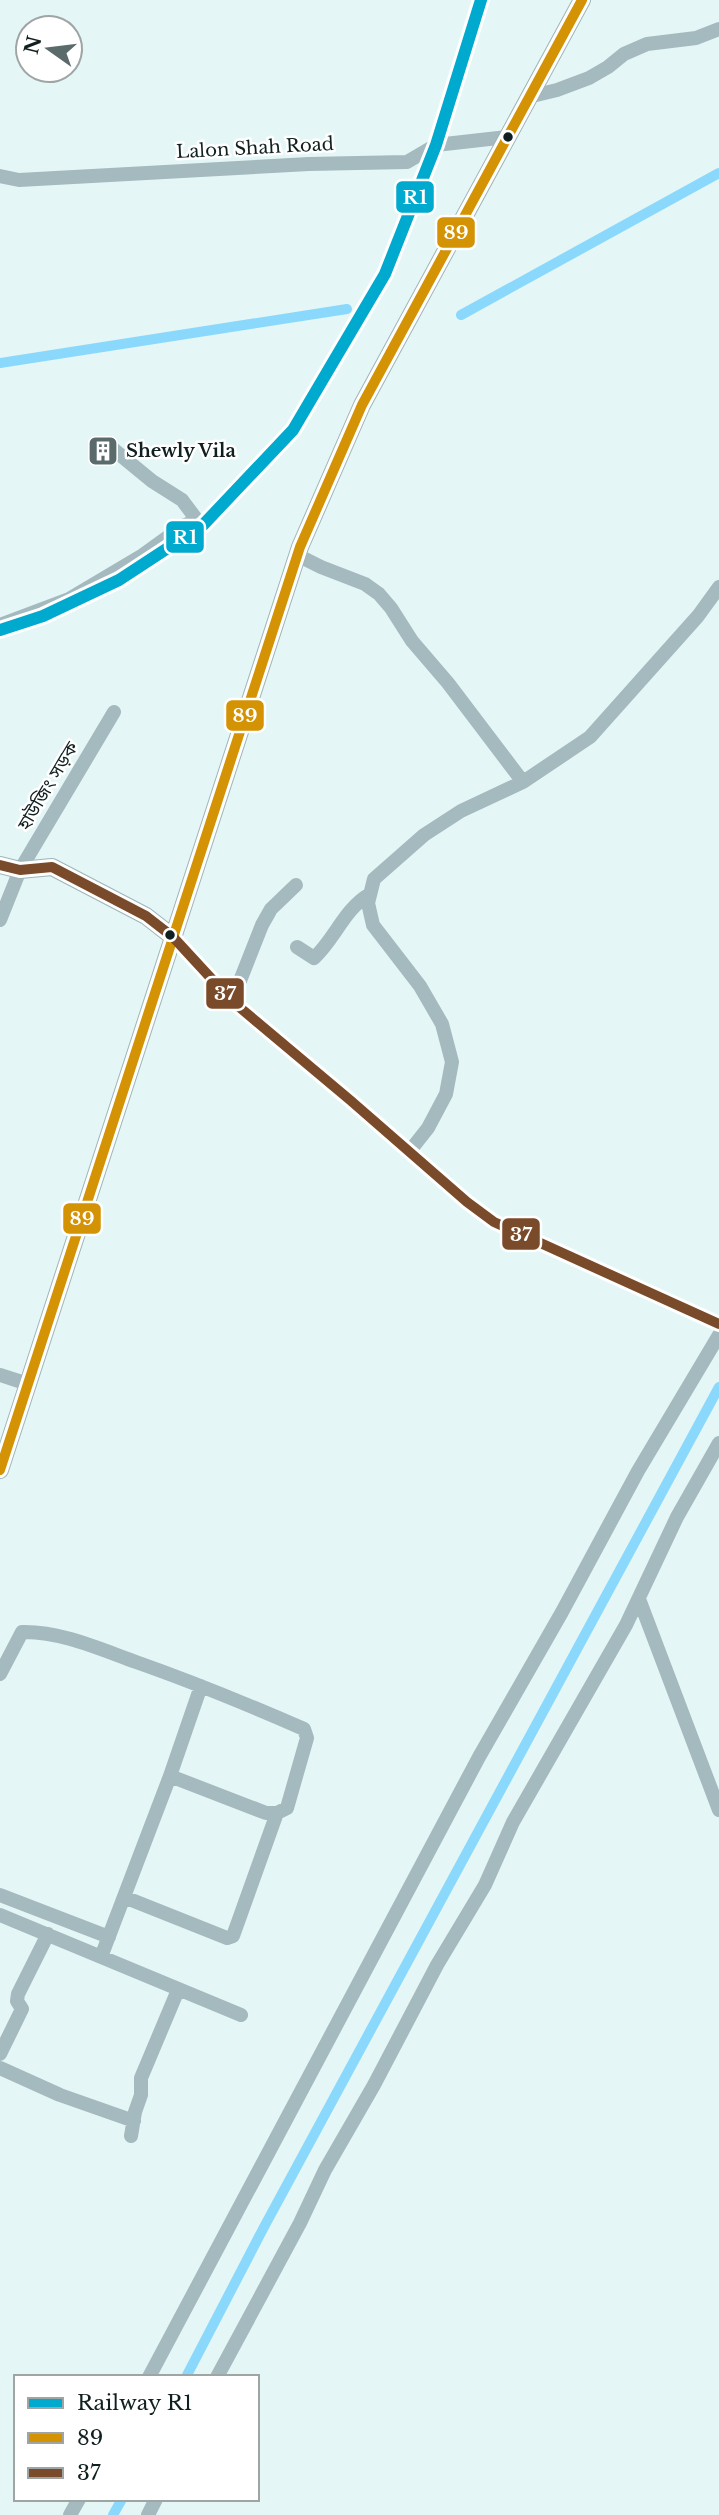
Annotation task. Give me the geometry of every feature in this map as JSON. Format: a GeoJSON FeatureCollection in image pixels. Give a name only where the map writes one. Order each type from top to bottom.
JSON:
{"type":"FeatureCollection","features":[{"type":"Feature","properties":{"kind":"main road"},"geometry":{"type":"LineString","coordinates":[[0,1469],[297,555],[362,405],[582,0]]}},
{"type":"Feature","properties":{"kind":"main road"},"geometry":{"type":"LineString","coordinates":[[0,865],[20,870],[52,867],[146,916],[173,937]]}},
{"type":"Feature","properties":{"kind":"street"},"geometry":{"type":"LineString","coordinates":[[528,97],[589,78],[624,54],[647,44],[696,38],[719,29]]}},
{"type":"Feature","properties":{"kind":"street","name":"Lalon Shah Road"},"geometry":{"type":"LineString","coordinates":[[0,176],[19,180],[309,164],[407,162],[436,145],[507,137]]}},
{"type":"Feature","properties":{"kind":"street"},"geometry":{"type":"LineString","coordinates":[[0,625],[69,599],[135,561],[183,526],[197,520],[182,500],[152,481],[107,444]]}},
{"type":"Feature","properties":{"kind":"street"},"geometry":{"type":"LineString","coordinates":[[297,555],[365,584],[379,594],[412,641],[448,683],[523,782]]}},
{"type":"Feature","properties":{"kind":"street"},"geometry":{"type":"LineString","coordinates":[[409,1152],[428,1128],[446,1094],[452,1062],[442,1024],[420,985],[373,925],[368,903],[374,879],[424,835],[461,811],[523,782],[590,737],[698,616],[719,587]]}},
{"type":"Feature","properties":{"kind":"street","name":"হাউজিং সড়ক"},"geometry":{"type":"LineString","coordinates":[[0,920],[20,870],[114,712]]}},
{"type":"Feature","properties":{"kind":"street"},"geometry":{"type":"LineString","coordinates":[[232,1001],[262,925],[271,909],[296,885]]}},
{"type":"Feature","properties":{"kind":"street"},"geometry":{"type":"LineString","coordinates":[[297,947],[314,958],[325,948],[340,923],[361,899],[370,894]]}},
{"type":"Feature","properties":{"kind":"street"},"geometry":{"type":"LineString","coordinates":[[173,937],[232,1001],[467,1202],[494,1222],[719,1324]]}},
{"type":"Feature","properties":{"kind":"street"},"geometry":{"type":"LineString","coordinates":[[150,2375],[440,1827],[638,1471],[719,1335]]}},
{"type":"Feature","properties":{"kind":"street"},"geometry":{"type":"LineString","coordinates":[[0,1375],[28,1384]]}},
{"type":"Feature","properties":{"kind":"street"},"geometry":{"type":"LineString","coordinates":[[218,2375],[300,2223],[325,2170],[374,2085],[437,1965],[485,1885],[513,1822],[626,1625],[677,1517],[719,1443]]}},
{"type":"Feature","properties":{"kind":"street"},"geometry":{"type":"LineString","coordinates":[[639,1599],[719,1810]]}},
{"type":"Feature","properties":{"kind":"street"},"geometry":{"type":"LineString","coordinates":[[0,1674],[22,1632],[39,1632],[102,1649],[201,1686],[304,1729],[307,1738],[287,1808],[278,1813],[266,1813],[170,1776]]}},
{"type":"Feature","properties":{"kind":"street"},"geometry":{"type":"LineString","coordinates":[[101,1957],[201,1686]]}},
{"type":"Feature","properties":{"kind":"street"},"geometry":{"type":"LineString","coordinates":[[124,1897],[227,1938],[233,1936],[278,1813]]}},
{"type":"Feature","properties":{"kind":"street"},"geometry":{"type":"LineString","coordinates":[[0,1895],[109,1937]]}},
{"type":"Feature","properties":{"kind":"street"},"geometry":{"type":"LineString","coordinates":[[0,1915],[242,2015]]}},
{"type":"Feature","properties":{"kind":"street"},"geometry":{"type":"LineString","coordinates":[[0,2054],[22,2009],[17,2001],[18,1994],[48,1934]]}},
{"type":"Feature","properties":{"kind":"street"},"geometry":{"type":"LineString","coordinates":[[0,2068],[132,2128],[141,2095],[141,2078],[178,1990]]}},
{"type":"Feature","properties":{"kind":"waterway"},"geometry":{"type":"LineString","coordinates":[[461,315],[719,173]]}},
{"type":"Feature","properties":{"kind":"waterway"},"geometry":{"type":"LineString","coordinates":[[0,363],[347,309]]}},
{"type":"Feature","properties":{"kind":"waterway"},"geometry":{"type":"LineString","coordinates":[[187,2375],[264,2227],[719,1387]]}},
{"type":"Feature","properties":{"kind":"waterway"},"geometry":{"type":"LineString","coordinates":[[113,2515],[121,2501]]}},
{"type":"Feature","properties":{"kind":"rail line","name":"R1"},"geometry":{"type":"LineString","coordinates":[[0,630],[43,616],[119,580],[203,525],[293,430],[385,274],[436,145],[481,0]]}},
{"type":"Feature","properties":{"kind":"transit line","name":"89"},"geometry":{"type":"LineString","coordinates":[[0,1470],[300,547],[362,405],[582,0]]}},
{"type":"Feature","properties":{"kind":"transit line","name":"37"},"geometry":{"type":"LineString","coordinates":[[0,865],[20,870],[52,867],[146,916],[173,937],[232,1001],[467,1202],[494,1222],[719,1324]]}},
{"type":"Feature","properties":{"kind":"place","name":"Shewly Vila"},"geometry":{"type":"Point","coordinates":[103,451]}}]}
